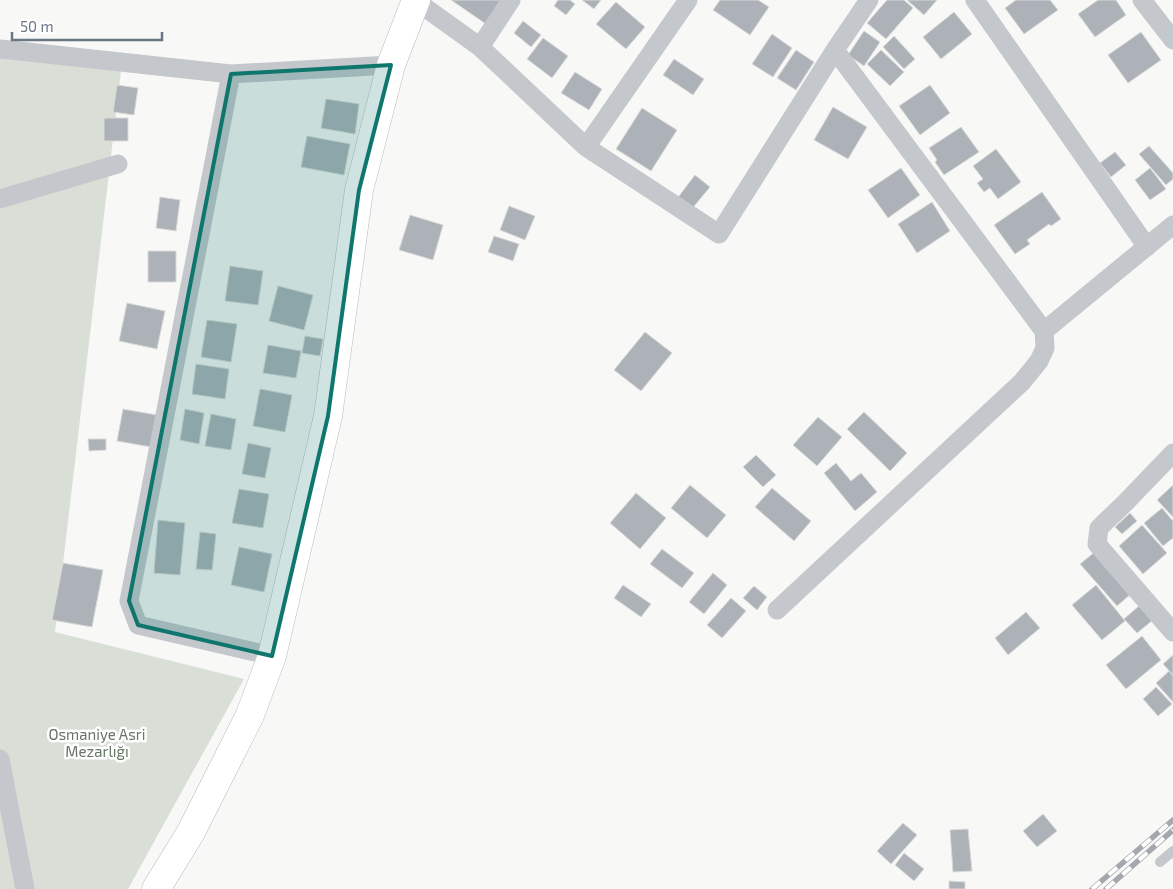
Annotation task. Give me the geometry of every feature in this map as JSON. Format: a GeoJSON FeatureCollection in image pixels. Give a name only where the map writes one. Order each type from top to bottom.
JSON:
{"type":"FeatureCollection","features":[{"type":"Feature","properties":{"kind":"highway"},"geometry":{"type":"LineString","coordinates":[[156,889],[191,832],[250,715],[272,656],[328,416],[359,190],[390,71],[418,1]]}},
{"type":"Feature","properties":{"kind":"highway"},"geometry":{"type":"LineString","coordinates":[[165,889],[206,823],[280,660],[335,416],[365,190],[396,68],[418,1]]}},
{"type":"Feature","properties":{"kind":"street"},"geometry":{"type":"LineString","coordinates":[[480,47],[511,0]]}},
{"type":"Feature","properties":{"kind":"street"},"geometry":{"type":"LineString","coordinates":[[586,147],[688,0]]}},
{"type":"Feature","properties":{"kind":"street"},"geometry":{"type":"LineString","coordinates":[[418,1],[480,47],[586,147],[719,234],[834,50],[869,0]]}},
{"type":"Feature","properties":{"kind":"street"},"geometry":{"type":"LineString","coordinates":[[975,0],[1146,247]]}},
{"type":"Feature","properties":{"kind":"street"},"geometry":{"type":"LineString","coordinates":[[1142,0],[1173,40]]}},
{"type":"Feature","properties":{"kind":"street"},"geometry":{"type":"LineString","coordinates":[[0,49],[231,74],[390,71]]}},
{"type":"Feature","properties":{"kind":"street"},"geometry":{"type":"LineString","coordinates":[[777,610],[1022,382],[1039,361],[1045,348],[1044,331],[834,50]]}},
{"type":"Feature","properties":{"kind":"street"},"geometry":{"type":"LineString","coordinates":[[231,74],[129,601],[138,625],[272,656]]}},
{"type":"Feature","properties":{"kind":"street"},"geometry":{"type":"LineString","coordinates":[[0,199],[118,164]]}},
{"type":"Feature","properties":{"kind":"street"},"geometry":{"type":"LineString","coordinates":[[1044,331],[1173,225]]}},
{"type":"Feature","properties":{"kind":"street"},"geometry":{"type":"LineString","coordinates":[[1173,453],[1126,503],[1099,528],[1097,544],[1173,632]]}},
{"type":"Feature","properties":{"kind":"street"},"geometry":{"type":"LineString","coordinates":[[0,759],[25,889]]}},
{"type":"Feature","properties":{"kind":"lane"},"geometry":{"type":"LineString","coordinates":[[1160,862],[1173,850]]}},
{"type":"Feature","properties":{"kind":"highlighted area"},"geometry":{"type":"Polygon","coordinates":[[[391,65],[359,190],[328,416],[272,656],[138,625],[129,601],[231,74],[391,65]]]}},
{"type":"Feature","properties":{"kind":"green space","name":"Osmaniye Asri Mezarlığı"},"geometry":{"type":"Polygon","coordinates":[[[0,52],[121,71],[55,632],[244,679],[128,889],[0,889],[0,52]]]}},
{"type":"Feature","properties":{"kind":"building"},"geometry":{"type":"Polygon","coordinates":[[[451,0],[503,0],[486,24],[451,0]]]}},
{"type":"Feature","properties":{"kind":"building"},"geometry":{"type":"Polygon","coordinates":[[[558,0],[570,0],[575,4],[566,15],[554,6],[558,0]]]}},
{"type":"Feature","properties":{"kind":"building"},"geometry":{"type":"Polygon","coordinates":[[[582,0],[601,0],[594,9],[582,0]]]}},
{"type":"Feature","properties":{"kind":"building"},"geometry":{"type":"Polygon","coordinates":[[[720,0],[758,0],[769,7],[750,35],[713,10],[720,0]]]}},
{"type":"Feature","properties":{"kind":"building"},"geometry":{"type":"Polygon","coordinates":[[[887,0],[904,0],[913,8],[886,39],[867,23],[887,0]]]}},
{"type":"Feature","properties":{"kind":"building"},"geometry":{"type":"Polygon","coordinates":[[[907,0],[937,0],[924,15],[907,0]]]}},
{"type":"Feature","properties":{"kind":"building"},"geometry":{"type":"Polygon","coordinates":[[[1016,0],[1050,0],[1058,10],[1024,34],[1005,8],[1016,0]]]}},
{"type":"Feature","properties":{"kind":"building"},"geometry":{"type":"Polygon","coordinates":[[[1098,0],[1116,0],[1126,15],[1095,37],[1078,14],[1098,0]]]}},
{"type":"Feature","properties":{"kind":"building"},"geometry":{"type":"Polygon","coordinates":[[[616,2],[645,27],[626,49],[596,24],[616,2]]]}},
{"type":"Feature","properties":{"kind":"building"},"geometry":{"type":"Polygon","coordinates":[[[954,12],[972,34],[941,59],[923,37],[954,12]]]}},
{"type":"Feature","properties":{"kind":"building"},"geometry":{"type":"Polygon","coordinates":[[[523,21],[541,35],[531,47],[514,33],[523,21]]]}},
{"type":"Feature","properties":{"kind":"building"},"geometry":{"type":"Polygon","coordinates":[[[864,31],[880,42],[864,66],[848,55],[864,31]]]}},
{"type":"Feature","properties":{"kind":"building"},"geometry":{"type":"Polygon","coordinates":[[[1141,32],[1161,60],[1128,83],[1108,55],[1141,32]]]}},
{"type":"Feature","properties":{"kind":"building"},"geometry":{"type":"Polygon","coordinates":[[[772,34],[792,48],[773,77],[752,64],[772,34]]]}},
{"type":"Feature","properties":{"kind":"building"},"geometry":{"type":"Polygon","coordinates":[[[894,36],[915,59],[904,69],[883,47],[894,36]]]}},
{"type":"Feature","properties":{"kind":"building"},"geometry":{"type":"Polygon","coordinates":[[[543,38],[568,56],[552,78],[527,59],[543,38]]]}},
{"type":"Feature","properties":{"kind":"building"},"geometry":{"type":"Polygon","coordinates":[[[796,50],[814,62],[796,90],[777,78],[796,50]]]}},
{"type":"Feature","properties":{"kind":"building"},"geometry":{"type":"Polygon","coordinates":[[[881,50],[904,72],[890,86],[867,64],[881,50]]]}},
{"type":"Feature","properties":{"kind":"building"},"geometry":{"type":"Polygon","coordinates":[[[674,59],[704,79],[693,95],[663,75],[674,59]]]}},
{"type":"Feature","properties":{"kind":"building"},"geometry":{"type":"Polygon","coordinates":[[[575,72],[602,89],[589,110],[561,93],[575,72]]]}},
{"type":"Feature","properties":{"kind":"building"},"geometry":{"type":"Polygon","coordinates":[[[117,85],[138,88],[134,115],[113,112],[117,85]]]}},
{"type":"Feature","properties":{"kind":"building"},"geometry":{"type":"Polygon","coordinates":[[[930,85],[950,113],[920,135],[899,106],[930,85]]]}},
{"type":"Feature","properties":{"kind":"building"},"geometry":{"type":"Polygon","coordinates":[[[326,99],[359,104],[355,134],[321,128],[326,99]]]}},
{"type":"Feature","properties":{"kind":"building"},"geometry":{"type":"Polygon","coordinates":[[[833,107],[867,127],[848,159],[814,140],[833,107]]]}},
{"type":"Feature","properties":{"kind":"building"},"geometry":{"type":"Polygon","coordinates":[[[642,108],[677,130],[651,171],[616,149],[642,108]]]}},
{"type":"Feature","properties":{"kind":"building"},"geometry":{"type":"Polygon","coordinates":[[[104,118],[128,118],[128,141],[104,141],[104,118]]]}},
{"type":"Feature","properties":{"kind":"building"},"geometry":{"type":"Polygon","coordinates":[[[961,127],[979,152],[944,175],[935,162],[937,160],[929,148],[961,127]]]}},
{"type":"Feature","properties":{"kind":"building"},"geometry":{"type":"Polygon","coordinates":[[[307,136],[350,144],[344,175],[301,167],[307,136]]]}},
{"type":"Feature","properties":{"kind":"building"},"geometry":{"type":"Polygon","coordinates":[[[1149,146],[1173,173],[1173,179],[1166,185],[1139,154],[1149,146]]]}},
{"type":"Feature","properties":{"kind":"building"},"geometry":{"type":"Polygon","coordinates":[[[996,149],[1021,182],[998,199],[990,188],[984,192],[977,183],[983,179],[973,166],[996,149]]]}},
{"type":"Feature","properties":{"kind":"building"},"geometry":{"type":"Polygon","coordinates":[[[1115,152],[1126,165],[1111,177],[1100,163],[1115,152]]]}},
{"type":"Feature","properties":{"kind":"building"},"geometry":{"type":"Polygon","coordinates":[[[901,168],[920,195],[888,218],[868,190],[901,168]]]}},
{"type":"Feature","properties":{"kind":"building"},"geometry":{"type":"Polygon","coordinates":[[[1150,168],[1166,189],[1150,200],[1135,180],[1150,168]]]}},
{"type":"Feature","properties":{"kind":"building"},"geometry":{"type":"Polygon","coordinates":[[[695,175],[710,187],[690,211],[676,200],[695,175]]]}},
{"type":"Feature","properties":{"kind":"building"},"geometry":{"type":"Polygon","coordinates":[[[1042,192],[1061,219],[1051,226],[1049,224],[1027,240],[1030,244],[1015,254],[994,225],[1042,192]]]}},
{"type":"Feature","properties":{"kind":"building"},"geometry":{"type":"Polygon","coordinates":[[[160,197],[180,200],[176,231],[156,228],[160,197]]]}},
{"type":"Feature","properties":{"kind":"building"},"geometry":{"type":"Polygon","coordinates":[[[932,202],[950,231],[917,253],[898,224],[932,202]]]}},
{"type":"Feature","properties":{"kind":"building"},"geometry":{"type":"Polygon","coordinates":[[[509,206],[535,216],[525,240],[500,230],[509,206]]]}},
{"type":"Feature","properties":{"kind":"building"},"geometry":{"type":"Polygon","coordinates":[[[410,215],[443,225],[433,260],[399,250],[410,215]]]}},
{"type":"Feature","properties":{"kind":"building"},"geometry":{"type":"Polygon","coordinates":[[[494,236],[519,244],[513,261],[488,252],[494,236]]]}},
{"type":"Feature","properties":{"kind":"building"},"geometry":{"type":"Polygon","coordinates":[[[148,251],[176,251],[176,282],[148,282],[148,251]]]}},
{"type":"Feature","properties":{"kind":"building"},"geometry":{"type":"Polygon","coordinates":[[[230,266],[263,271],[258,305],[225,301],[230,266]]]}},
{"type":"Feature","properties":{"kind":"building"},"geometry":{"type":"Polygon","coordinates":[[[278,286],[313,295],[304,330],[269,321],[278,286]]]}},
{"type":"Feature","properties":{"kind":"building"},"geometry":{"type":"Polygon","coordinates":[[[127,303],[165,311],[157,349],[119,341],[127,303]]]}},
{"type":"Feature","properties":{"kind":"building"},"geometry":{"type":"Polygon","coordinates":[[[207,320],[237,324],[231,362],[201,357],[207,320]]]}},
{"type":"Feature","properties":{"kind":"building"},"geometry":{"type":"Polygon","coordinates":[[[645,332],[672,353],[641,391],[614,370],[645,332]]]}},
{"type":"Feature","properties":{"kind":"building"},"geometry":{"type":"Polygon","coordinates":[[[305,336],[323,339],[320,356],[302,353],[305,336]]]}},
{"type":"Feature","properties":{"kind":"building"},"geometry":{"type":"Polygon","coordinates":[[[268,345],[301,351],[296,378],[263,373],[268,345]]]}},
{"type":"Feature","properties":{"kind":"building"},"geometry":{"type":"Polygon","coordinates":[[[196,364],[229,369],[225,399],[192,394],[196,364]]]}},
{"type":"Feature","properties":{"kind":"building"},"geometry":{"type":"Polygon","coordinates":[[[260,389],[292,395],[285,432],[253,426],[260,389]]]}},
{"type":"Feature","properties":{"kind":"building"},"geometry":{"type":"Polygon","coordinates":[[[123,409],[157,415],[151,447],[117,441],[123,409]]]}},
{"type":"Feature","properties":{"kind":"building"},"geometry":{"type":"Polygon","coordinates":[[[185,409],[204,413],[199,444],[180,440],[185,409]]]}},
{"type":"Feature","properties":{"kind":"building"},"geometry":{"type":"Polygon","coordinates":[[[864,412],[907,453],[890,471],[847,429],[864,412]]]}},
{"type":"Feature","properties":{"kind":"building"},"geometry":{"type":"Polygon","coordinates":[[[211,414],[236,419],[231,450],[205,446],[211,414]]]}},
{"type":"Feature","properties":{"kind":"building"},"geometry":{"type":"Polygon","coordinates":[[[818,417],[842,437],[817,466],[793,445],[818,417]]]}},
{"type":"Feature","properties":{"kind":"building"},"geometry":{"type":"Polygon","coordinates":[[[88,439],[106,439],[106,450],[89,451],[88,439]]]}},
{"type":"Feature","properties":{"kind":"building"},"geometry":{"type":"Polygon","coordinates":[[[248,443],[271,448],[265,478],[242,474],[248,443]]]}},
{"type":"Feature","properties":{"kind":"building"},"geometry":{"type":"Polygon","coordinates":[[[756,455],[776,475],[763,487],[743,467],[756,455]]]}},
{"type":"Feature","properties":{"kind":"building"},"geometry":{"type":"Polygon","coordinates":[[[836,463],[851,481],[861,473],[877,492],[855,511],[824,473],[836,463]]]}},
{"type":"Feature","properties":{"kind":"building"},"geometry":{"type":"Polygon","coordinates":[[[690,485],[726,515],[707,538],[671,508],[690,485]]]}},
{"type":"Feature","properties":{"kind":"building"},"geometry":{"type":"Polygon","coordinates":[[[1173,485],[1173,517],[1157,500],[1173,485]]]}},
{"type":"Feature","properties":{"kind":"building"},"geometry":{"type":"Polygon","coordinates":[[[772,488],[811,521],[794,541],[755,507],[772,488]]]}},
{"type":"Feature","properties":{"kind":"building"},"geometry":{"type":"Polygon","coordinates":[[[239,489],[269,494],[263,528],[232,523],[239,489]]]}},
{"type":"Feature","properties":{"kind":"building"},"geometry":{"type":"Polygon","coordinates":[[[636,493],[666,518],[640,549],[610,523],[636,493]]]}},
{"type":"Feature","properties":{"kind":"building"},"geometry":{"type":"Polygon","coordinates":[[[1162,508],[1173,521],[1173,538],[1163,546],[1144,523],[1162,508]]]}},
{"type":"Feature","properties":{"kind":"building"},"geometry":{"type":"Polygon","coordinates":[[[1130,513],[1137,521],[1122,534],[1115,527],[1130,513]]]}},
{"type":"Feature","properties":{"kind":"building"},"geometry":{"type":"Polygon","coordinates":[[[158,520],[185,523],[180,575],[154,573],[158,520]]]}},
{"type":"Feature","properties":{"kind":"building"},"geometry":{"type":"Polygon","coordinates":[[[1142,525],[1167,553],[1143,574],[1119,546],[1142,525]]]}},
{"type":"Feature","properties":{"kind":"building"},"geometry":{"type":"Polygon","coordinates":[[[200,532],[216,534],[212,570],[196,569],[200,532]]]}},
{"type":"Feature","properties":{"kind":"building"},"geometry":{"type":"Polygon","coordinates":[[[239,547],[272,554],[264,592],[231,585],[239,547]]]}},
{"type":"Feature","properties":{"kind":"building"},"geometry":{"type":"Polygon","coordinates":[[[662,549],[694,573],[682,588],[650,564],[662,549]]]}},
{"type":"Feature","properties":{"kind":"building"},"geometry":{"type":"Polygon","coordinates":[[[1096,551],[1132,593],[1117,606],[1080,564],[1096,551]]]}},
{"type":"Feature","properties":{"kind":"building"},"geometry":{"type":"Polygon","coordinates":[[[63,563],[103,570],[92,627],[52,620],[63,563]]]}},
{"type":"Feature","properties":{"kind":"building"},"geometry":{"type":"Polygon","coordinates":[[[713,573],[727,585],[704,614],[689,602],[713,573]]]}},
{"type":"Feature","properties":{"kind":"building"},"geometry":{"type":"Polygon","coordinates":[[[623,585],[651,604],[641,617],[614,598],[623,585]]]}},
{"type":"Feature","properties":{"kind":"building"},"geometry":{"type":"Polygon","coordinates":[[[1096,585],[1125,621],[1102,640],[1072,605],[1096,585]]]}},
{"type":"Feature","properties":{"kind":"building"},"geometry":{"type":"Polygon","coordinates":[[[754,586],[767,597],[757,610],[743,598],[754,586]]]}},
{"type":"Feature","properties":{"kind":"building"},"geometry":{"type":"Polygon","coordinates":[[[731,598],[746,611],[722,638],[707,625],[731,598]]]}},
{"type":"Feature","properties":{"kind":"building"},"geometry":{"type":"Polygon","coordinates":[[[1140,605],[1153,620],[1137,633],[1124,619],[1140,605]]]}},
{"type":"Feature","properties":{"kind":"building"},"geometry":{"type":"Polygon","coordinates":[[[1026,612],[1040,628],[1008,655],[995,638],[1026,612]]]}},
{"type":"Feature","properties":{"kind":"building"},"geometry":{"type":"Polygon","coordinates":[[[1142,636],[1161,660],[1126,689],[1106,665],[1142,636]]]}},
{"type":"Feature","properties":{"kind":"building"},"geometry":{"type":"Polygon","coordinates":[[[1173,655],[1173,675],[1163,664],[1173,655]]]}},
{"type":"Feature","properties":{"kind":"building"},"geometry":{"type":"Polygon","coordinates":[[[1169,671],[1173,676],[1173,702],[1156,683],[1169,671]]]}},
{"type":"Feature","properties":{"kind":"building"},"geometry":{"type":"Polygon","coordinates":[[[1156,687],[1172,704],[1158,716],[1143,699],[1156,687]]]}},
{"type":"Feature","properties":{"kind":"building"},"geometry":{"type":"Polygon","coordinates":[[[1043,814],[1057,831],[1037,847],[1023,831],[1043,814]]]}},
{"type":"Feature","properties":{"kind":"building"},"geometry":{"type":"Polygon","coordinates":[[[903,823],[917,835],[891,864],[877,851],[903,823]]]}},
{"type":"Feature","properties":{"kind":"building"},"geometry":{"type":"Polygon","coordinates":[[[968,829],[972,871],[953,872],[950,830],[968,829]]]}},
{"type":"Feature","properties":{"kind":"building"},"geometry":{"type":"Polygon","coordinates":[[[904,853],[924,869],[914,881],[895,865],[904,853]]]}},
{"type":"Feature","properties":{"kind":"building"},"geometry":{"type":"Polygon","coordinates":[[[949,881],[965,882],[965,889],[949,889],[949,881]]]}},
{"type":"Feature","properties":{"kind":"railway"},"geometry":{"type":"LineString","coordinates":[[1092,889],[1173,820]]}},
{"type":"Feature","properties":{"kind":"railway"},"geometry":{"type":"LineString","coordinates":[[1106,889],[1173,830]]}}]}
